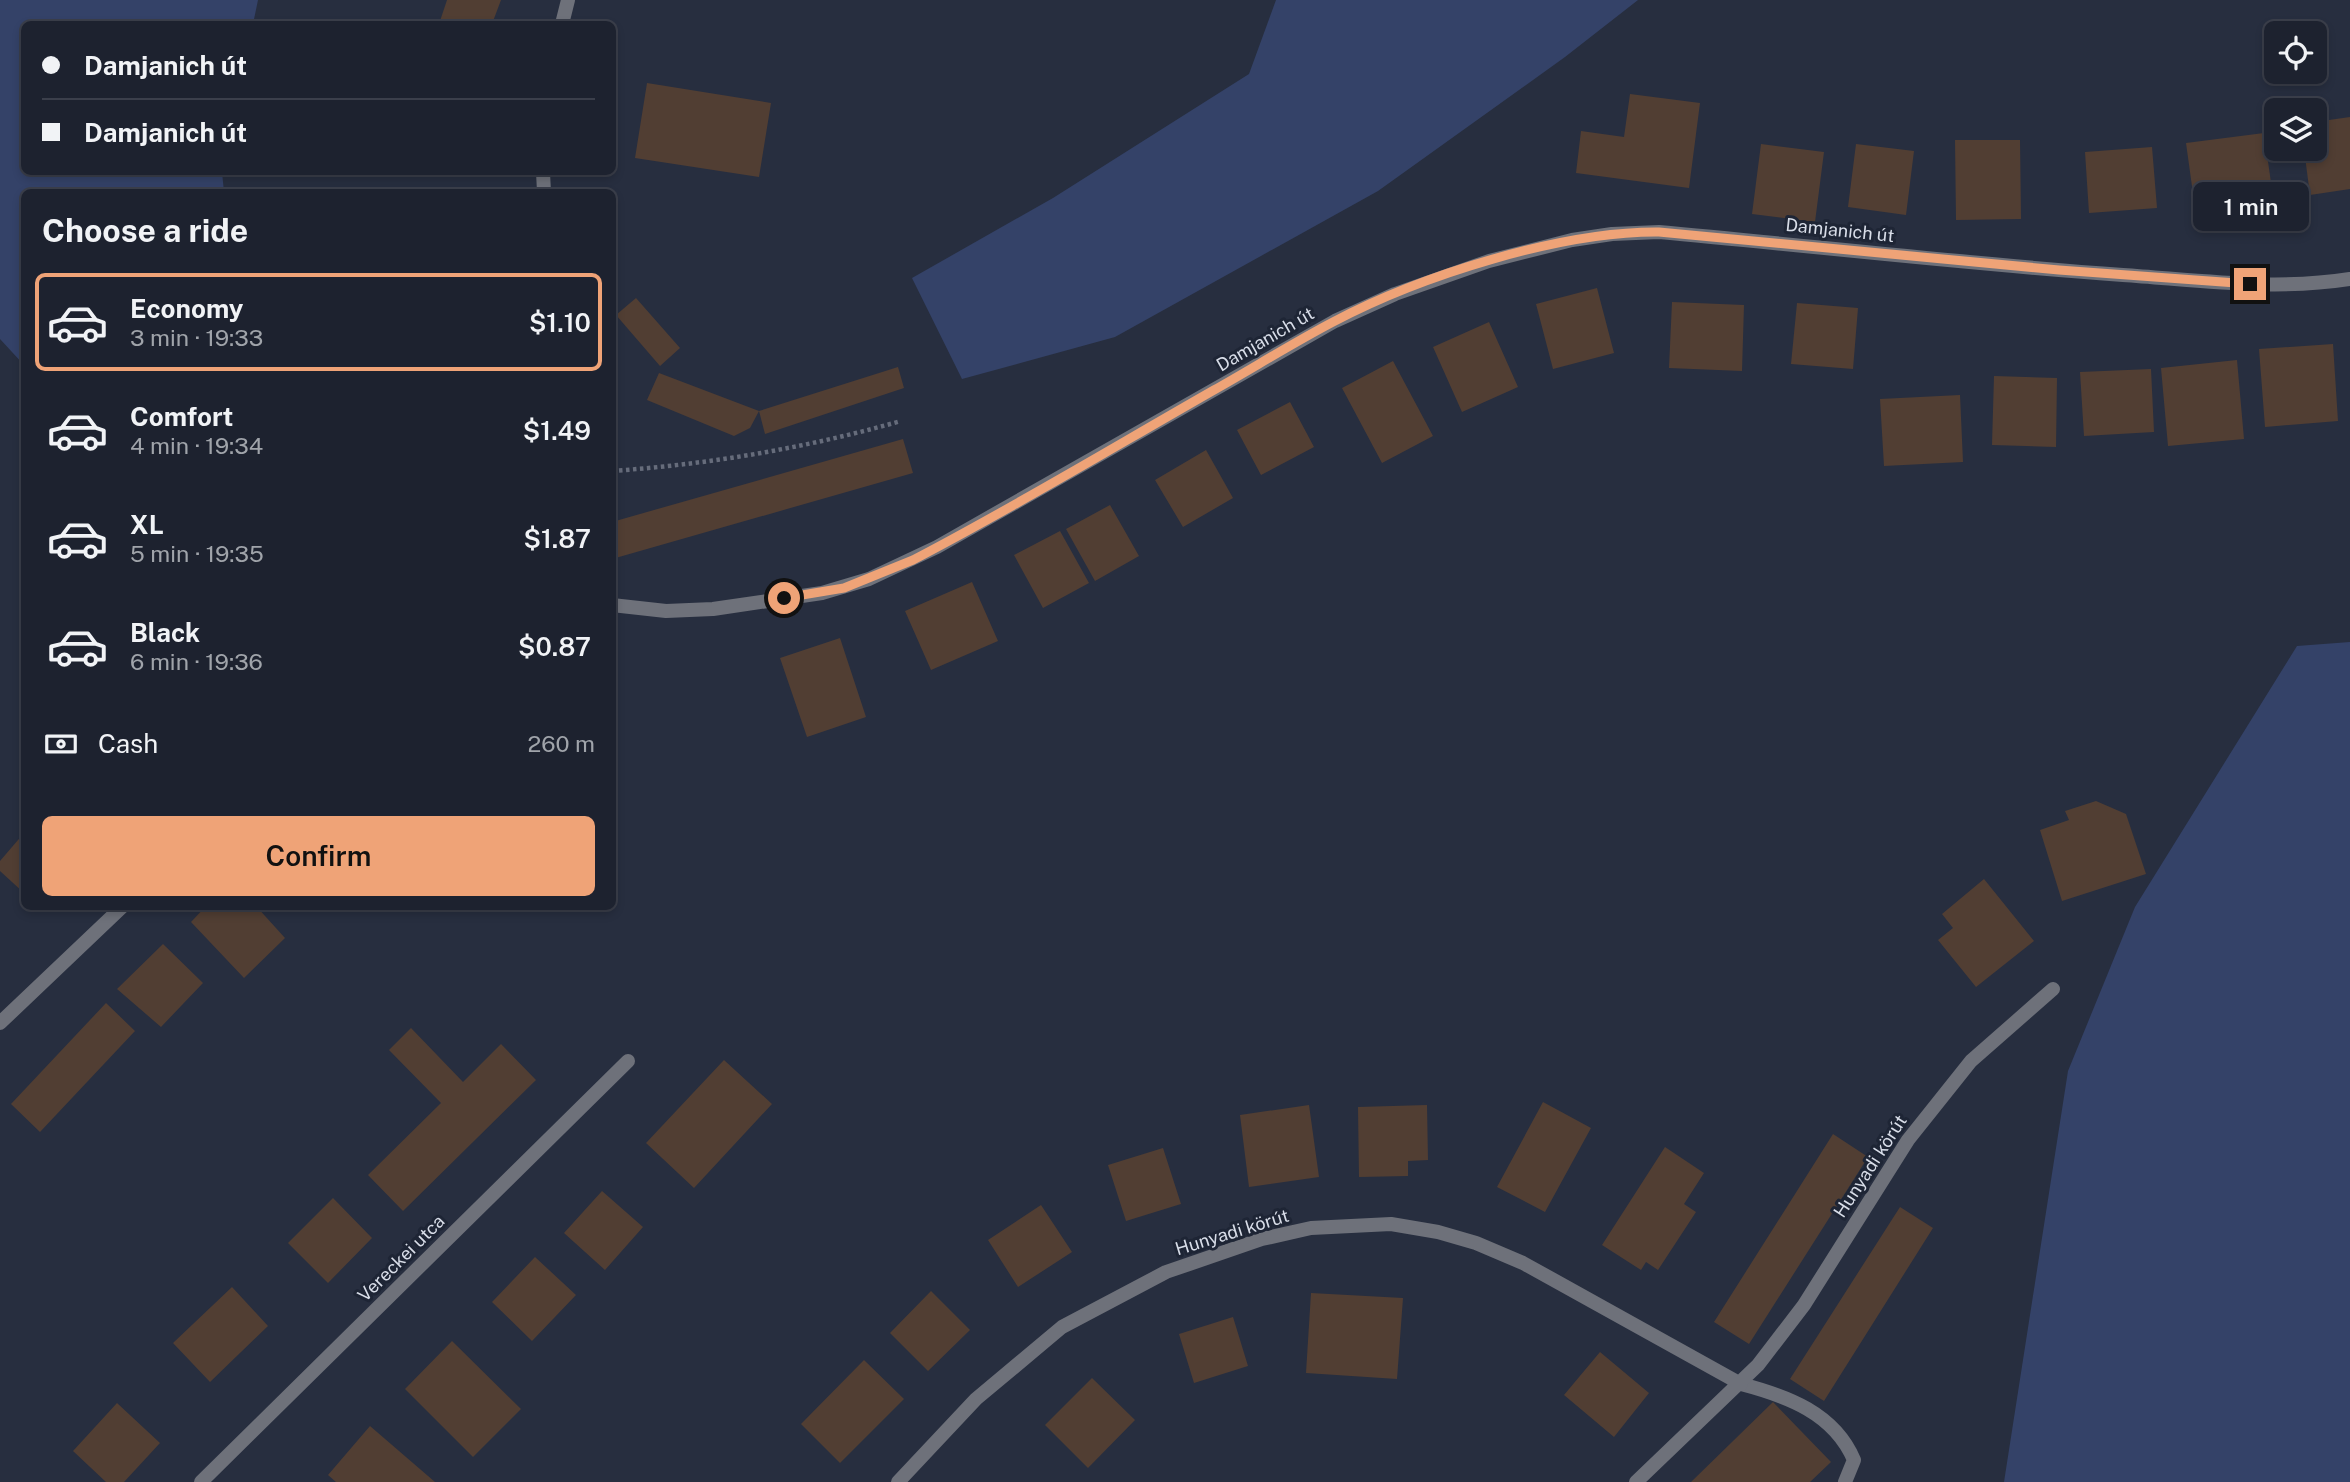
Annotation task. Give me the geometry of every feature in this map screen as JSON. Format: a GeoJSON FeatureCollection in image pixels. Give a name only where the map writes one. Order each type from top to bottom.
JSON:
{"type":"FeatureCollection","features":[{"type":"Feature","properties":{"kind":"street"},"geometry":{"type":"LineString","coordinates":[[563,21],[568,0]]}},
{"type":"Feature","properties":{"kind":"street","name":"Damjanich út"},"geometry":{"type":"LineString","coordinates":[[616,605],[666,611],[713,609],[822,593],[869,579],[937,547],[1335,321],[1429,281],[1489,261],[1572,240],[1612,234],[1659,232],[2112,274],[2250,284],[2303,284],[2350,279]]}},
{"type":"Feature","properties":{"kind":"street"},"geometry":{"type":"LineString","coordinates":[[0,1023],[118,910]]}},
{"type":"Feature","properties":{"kind":"street","name":"Hunyadi körút"},"geometry":{"type":"LineString","coordinates":[[1636,1482],[1741,1384],[1804,1306],[1901,1150],[1929,1112],[1971,1061],[2053,989]]}},
{"type":"Feature","properties":{"kind":"street","name":"Vereckei utca"},"geometry":{"type":"LineString","coordinates":[[201,1482],[628,1061]]}},
{"type":"Feature","properties":{"kind":"street","name":"Hunyadi körút"},"geometry":{"type":"LineString","coordinates":[[898,1482],[976,1399],[1062,1327],[1166,1272],[1262,1239],[1311,1228],[1391,1224],[1476,1244],[1523,1263],[1741,1384]]}},
{"type":"Feature","properties":{"kind":"street"},"geometry":{"type":"LineString","coordinates":[[1741,1384],[1781,1394],[1822,1418],[1848,1446],[1854,1460],[1845,1482]]}},
{"type":"Feature","properties":{"kind":"path"},"geometry":{"type":"LineString","coordinates":[[616,471],[745,457],[848,436],[901,421]]}},
{"type":"Feature","properties":{"kind":"shaded area"},"geometry":{"type":"Polygon","coordinates":[[[0,0],[258,0],[254,21],[21,21],[21,175],[222,175],[224,189],[21,189],[21,362],[0,339],[0,0]]]}},
{"type":"Feature","properties":{"kind":"shaded area"},"geometry":{"type":"Polygon","coordinates":[[[1276,0],[1638,0],[1565,57],[1378,191],[1115,337],[962,379],[912,278],[1053,198],[1249,74],[1276,0]]]}},
{"type":"Feature","properties":{"kind":"shaded area"},"geometry":{"type":"Polygon","coordinates":[[[2350,642],[2350,1482],[2004,1482],[2068,1071],[2135,907],[2297,646],[2350,642]]]}},
{"type":"Feature","properties":{"kind":"building"},"geometry":{"type":"Polygon","coordinates":[[[447,0],[501,0],[493,21],[440,21],[447,0]]]}},
{"type":"Feature","properties":{"kind":"building"},"geometry":{"type":"Polygon","coordinates":[[[647,83],[771,103],[759,177],[635,158],[647,83]]]}},
{"type":"Feature","properties":{"kind":"building"},"geometry":{"type":"Polygon","coordinates":[[[1630,94],[1700,103],[1689,188],[1576,173],[1581,131],[1624,137],[1630,94]]]}},
{"type":"Feature","properties":{"kind":"building"},"geometry":{"type":"Polygon","coordinates":[[[2350,117],[2350,189],[2310,195],[2306,161],[2327,161],[2327,120],[2350,117]]]}},
{"type":"Feature","properties":{"kind":"building"},"geometry":{"type":"Polygon","coordinates":[[[2264,133],[2264,161],[2268,161],[2273,197],[2195,208],[2186,143],[2264,133]]]}},
{"type":"Feature","properties":{"kind":"building"},"geometry":{"type":"Polygon","coordinates":[[[1955,140],[2020,140],[2021,219],[1956,220],[1955,140]]]}},
{"type":"Feature","properties":{"kind":"building"},"geometry":{"type":"Polygon","coordinates":[[[1761,144],[1824,152],[1815,222],[1752,214],[1761,144]]]}},
{"type":"Feature","properties":{"kind":"building"},"geometry":{"type":"Polygon","coordinates":[[[1856,144],[1914,151],[1906,215],[1848,207],[1856,144]]]}},
{"type":"Feature","properties":{"kind":"building"},"geometry":{"type":"Polygon","coordinates":[[[2152,147],[2157,208],[2089,213],[2085,152],[2152,147]]]}},
{"type":"Feature","properties":{"kind":"building"},"geometry":{"type":"Polygon","coordinates":[[[1597,288],[1614,353],[1553,369],[1536,304],[1597,288]]]}},
{"type":"Feature","properties":{"kind":"building"},"geometry":{"type":"Polygon","coordinates":[[[636,298],[680,348],[660,366],[616,315],[636,298]]]}},
{"type":"Feature","properties":{"kind":"building"},"geometry":{"type":"Polygon","coordinates":[[[1672,302],[1744,305],[1742,371],[1669,368],[1672,302]]]}},
{"type":"Feature","properties":{"kind":"building"},"geometry":{"type":"Polygon","coordinates":[[[1797,303],[1858,308],[1853,369],[1791,364],[1797,303]]]}},
{"type":"Feature","properties":{"kind":"building"},"geometry":{"type":"Polygon","coordinates":[[[1489,322],[1518,387],[1462,412],[1433,347],[1489,322]]]}},
{"type":"Feature","properties":{"kind":"building"},"geometry":{"type":"Polygon","coordinates":[[[2333,344],[2338,421],[2265,427],[2259,349],[2333,344]]]}},
{"type":"Feature","properties":{"kind":"building"},"geometry":{"type":"Polygon","coordinates":[[[2237,360],[2244,439],[2168,446],[2161,368],[2237,360]]]}},
{"type":"Feature","properties":{"kind":"building"},"geometry":{"type":"Polygon","coordinates":[[[1393,361],[1433,436],[1382,463],[1342,388],[1393,361]]]}},
{"type":"Feature","properties":{"kind":"building"},"geometry":{"type":"Polygon","coordinates":[[[898,367],[904,388],[765,434],[759,411],[898,367]]]}},
{"type":"Feature","properties":{"kind":"building"},"geometry":{"type":"Polygon","coordinates":[[[2151,369],[2154,432],[2084,436],[2080,372],[2151,369]]]}},
{"type":"Feature","properties":{"kind":"building"},"geometry":{"type":"Polygon","coordinates":[[[659,373],[759,411],[750,428],[734,436],[647,400],[659,373]]]}},
{"type":"Feature","properties":{"kind":"building"},"geometry":{"type":"Polygon","coordinates":[[[1994,376],[2057,378],[2056,447],[1992,445],[1994,376]]]}},
{"type":"Feature","properties":{"kind":"building"},"geometry":{"type":"Polygon","coordinates":[[[1960,395],[1963,462],[1884,466],[1880,399],[1960,395]]]}},
{"type":"Feature","properties":{"kind":"building"},"geometry":{"type":"Polygon","coordinates":[[[1290,402],[1314,447],[1261,475],[1237,430],[1290,402]]]}},
{"type":"Feature","properties":{"kind":"building"},"geometry":{"type":"Polygon","coordinates":[[[903,439],[913,473],[616,558],[616,521],[903,439]]]}},
{"type":"Feature","properties":{"kind":"building"},"geometry":{"type":"Polygon","coordinates":[[[1206,450],[1233,498],[1183,527],[1155,480],[1206,450]]]}},
{"type":"Feature","properties":{"kind":"building"},"geometry":{"type":"Polygon","coordinates":[[[1110,505],[1139,556],[1095,581],[1066,529],[1110,505]]]}},
{"type":"Feature","properties":{"kind":"building"},"geometry":{"type":"Polygon","coordinates":[[[1060,531],[1089,583],[1043,608],[1014,555],[1060,531]]]}},
{"type":"Feature","properties":{"kind":"building"},"geometry":{"type":"Polygon","coordinates":[[[972,582],[998,641],[931,670],[905,611],[972,582]]]}},
{"type":"Feature","properties":{"kind":"building"},"geometry":{"type":"Polygon","coordinates":[[[840,638],[866,717],[807,737],[780,658],[840,638]]]}},
{"type":"Feature","properties":{"kind":"building"},"geometry":{"type":"Polygon","coordinates":[[[2096,801],[2126,814],[2146,874],[2062,901],[2040,830],[2069,820],[2065,811],[2096,801]]]}},
{"type":"Feature","properties":{"kind":"building"},"geometry":{"type":"Polygon","coordinates":[[[21,836],[21,890],[0,871],[0,861],[21,836]]]}},
{"type":"Feature","properties":{"kind":"building"},"geometry":{"type":"Polygon","coordinates":[[[1984,879],[2034,941],[1976,987],[1938,940],[1953,928],[1942,914],[1984,879]]]}},
{"type":"Feature","properties":{"kind":"building"},"geometry":{"type":"Polygon","coordinates":[[[202,910],[260,910],[285,938],[244,978],[191,922],[202,910]]]}},
{"type":"Feature","properties":{"kind":"building"},"geometry":{"type":"Polygon","coordinates":[[[163,944],[203,983],[161,1027],[117,989],[163,944]]]}},
{"type":"Feature","properties":{"kind":"building"},"geometry":{"type":"Polygon","coordinates":[[[106,1003],[135,1031],[40,1132],[11,1104],[106,1003]]]}},
{"type":"Feature","properties":{"kind":"building"},"geometry":{"type":"Polygon","coordinates":[[[411,1028],[463,1082],[501,1044],[536,1080],[403,1211],[368,1175],[441,1103],[389,1050],[411,1028]]]}},
{"type":"Feature","properties":{"kind":"building"},"geometry":{"type":"Polygon","coordinates":[[[724,1060],[772,1104],[694,1188],[646,1143],[724,1060]]]}},
{"type":"Feature","properties":{"kind":"building"},"geometry":{"type":"Polygon","coordinates":[[[1543,1102],[1591,1128],[1545,1212],[1497,1187],[1543,1102]]]}},
{"type":"Feature","properties":{"kind":"building"},"geometry":{"type":"Polygon","coordinates":[[[1309,1105],[1319,1177],[1249,1187],[1240,1115],[1309,1105]]]}},
{"type":"Feature","properties":{"kind":"building"},"geometry":{"type":"Polygon","coordinates":[[[1427,1105],[1428,1160],[1408,1161],[1408,1176],[1359,1177],[1358,1107],[1427,1105]]]}},
{"type":"Feature","properties":{"kind":"building"},"geometry":{"type":"Polygon","coordinates":[[[1833,1134],[1868,1157],[1749,1344],[1714,1322],[1833,1134]]]}},
{"type":"Feature","properties":{"kind":"building"},"geometry":{"type":"Polygon","coordinates":[[[1665,1147],[1704,1173],[1684,1204],[1696,1212],[1658,1270],[1646,1262],[1641,1270],[1602,1245],[1665,1147]]]}},
{"type":"Feature","properties":{"kind":"building"},"geometry":{"type":"Polygon","coordinates":[[[1163,1148],[1181,1204],[1126,1221],[1108,1165],[1163,1148]]]}},
{"type":"Feature","properties":{"kind":"building"},"geometry":{"type":"Polygon","coordinates":[[[602,1191],[643,1227],[605,1270],[564,1233],[602,1191]]]}},
{"type":"Feature","properties":{"kind":"building"},"geometry":{"type":"Polygon","coordinates":[[[333,1198],[372,1238],[328,1283],[288,1243],[333,1198]]]}},
{"type":"Feature","properties":{"kind":"building"},"geometry":{"type":"Polygon","coordinates":[[[1041,1205],[1072,1252],[1018,1287],[988,1240],[1041,1205]]]}},
{"type":"Feature","properties":{"kind":"building"},"geometry":{"type":"Polygon","coordinates":[[[1900,1207],[1933,1228],[1824,1401],[1790,1379],[1900,1207]]]}},
{"type":"Feature","properties":{"kind":"building"},"geometry":{"type":"Polygon","coordinates":[[[535,1257],[576,1295],[532,1341],[492,1302],[535,1257]]]}},
{"type":"Feature","properties":{"kind":"building"},"geometry":{"type":"Polygon","coordinates":[[[232,1287],[268,1326],[210,1382],[173,1343],[232,1287]]]}},
{"type":"Feature","properties":{"kind":"building"},"geometry":{"type":"Polygon","coordinates":[[[931,1291],[970,1330],[928,1371],[890,1333],[931,1291]]]}},
{"type":"Feature","properties":{"kind":"building"},"geometry":{"type":"Polygon","coordinates":[[[1311,1293],[1403,1298],[1397,1379],[1306,1373],[1311,1293]]]}},
{"type":"Feature","properties":{"kind":"building"},"geometry":{"type":"Polygon","coordinates":[[[1233,1317],[1248,1366],[1194,1383],[1179,1334],[1233,1317]]]}},
{"type":"Feature","properties":{"kind":"building"},"geometry":{"type":"Polygon","coordinates":[[[452,1341],[521,1409],[473,1457],[405,1389],[452,1341]]]}},
{"type":"Feature","properties":{"kind":"building"},"geometry":{"type":"Polygon","coordinates":[[[1600,1352],[1649,1393],[1614,1437],[1564,1395],[1600,1352]]]}},
{"type":"Feature","properties":{"kind":"building"},"geometry":{"type":"Polygon","coordinates":[[[864,1360],[904,1399],[840,1463],[801,1424],[864,1360]]]}},
{"type":"Feature","properties":{"kind":"building"},"geometry":{"type":"Polygon","coordinates":[[[1092,1378],[1135,1420],[1088,1468],[1045,1425],[1092,1378]]]}},
{"type":"Feature","properties":{"kind":"building"},"geometry":{"type":"Polygon","coordinates":[[[1773,1402],[1831,1462],[1810,1482],[1691,1482],[1773,1402]]]}},
{"type":"Feature","properties":{"kind":"building"},"geometry":{"type":"Polygon","coordinates":[[[117,1403],[160,1443],[124,1482],[106,1482],[73,1451],[117,1403]]]}},
{"type":"Feature","properties":{"kind":"building"},"geometry":{"type":"Polygon","coordinates":[[[370,1426],[435,1482],[336,1482],[328,1475],[370,1426]]]}},
{"type":"Feature","properties":{"kind":"route"},"geometry":{"type":"LineString","coordinates":[[784,598],[844,588],[913,560],[1335,321],[1429,281],[1489,261],[1572,240],[1612,234],[1659,232],[2059,270],[2250,284]]}}]}
